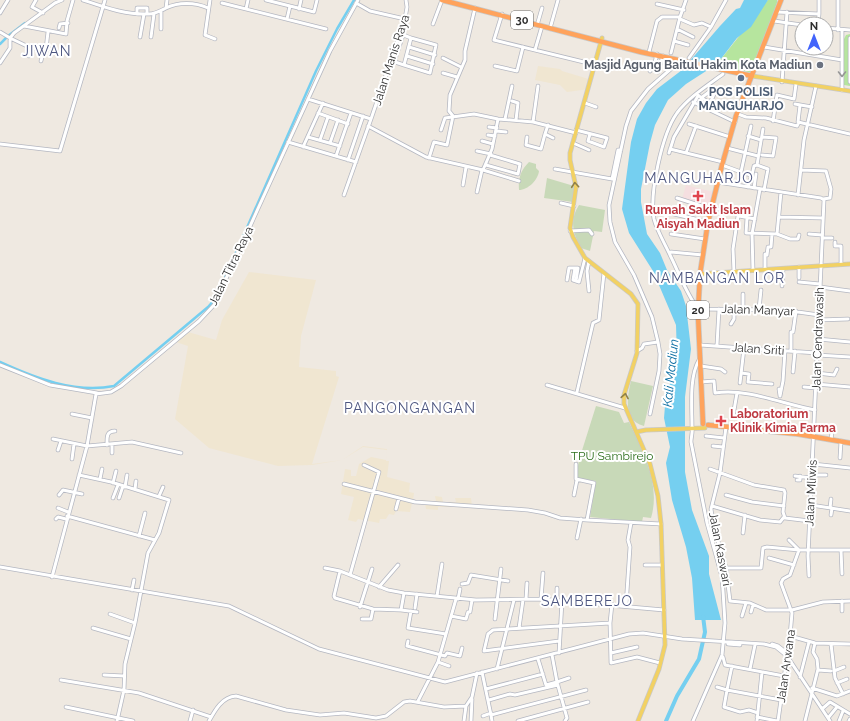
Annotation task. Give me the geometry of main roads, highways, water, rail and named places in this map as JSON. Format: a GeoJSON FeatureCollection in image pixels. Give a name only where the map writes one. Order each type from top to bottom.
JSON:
{"type":"FeatureCollection","features":[{"type":"Feature","properties":{"kind":"highway","name":"30"},"geometry":{"type":"LineString","coordinates":[[442,0],[600,40]]}},
{"type":"Feature","properties":{"kind":"highway","name":"30"},"geometry":{"type":"LineString","coordinates":[[452,0],[551,25],[641,52],[648,52],[751,76]]}},
{"type":"Feature","properties":{"kind":"highway"},"geometry":{"type":"LineString","coordinates":[[751,76],[774,21],[780,0]]}},
{"type":"Feature","properties":{"kind":"highway"},"geometry":{"type":"LineString","coordinates":[[600,40],[600,47]]}},
{"type":"Feature","properties":{"kind":"highway","name":"20"},"geometry":{"type":"LineString","coordinates":[[705,426],[702,416],[698,309],[700,274],[705,238],[717,182],[730,137],[751,76]]}},
{"type":"Feature","properties":{"kind":"highway"},"geometry":{"type":"LineString","coordinates":[[705,426],[814,437],[850,443]]}},
{"type":"Feature","properties":{"kind":"main road"},"geometry":{"type":"LineString","coordinates":[[600,47],[570,156],[576,188],[570,231],[585,258],[631,294],[637,301],[637,351],[624,395],[624,408],[650,464],[658,496],[661,524],[665,637],[660,663],[638,721]]}},
{"type":"Feature","properties":{"kind":"main road"},"geometry":{"type":"LineString","coordinates":[[751,76],[782,82],[850,91]]}},
{"type":"Feature","properties":{"kind":"main road"},"geometry":{"type":"LineString","coordinates":[[700,274],[850,264]]}},
{"type":"Feature","properties":{"kind":"main road"},"geometry":{"type":"LineString","coordinates":[[636,432],[705,426]]}},
{"type":"Feature","properties":{"kind":"water"},"geometry":{"type":"Polygon","coordinates":[[[744,0],[768,0],[751,27],[737,38],[717,64],[686,84],[668,100],[655,125],[641,189],[641,202],[647,234],[660,253],[667,270],[681,291],[686,306],[691,349],[685,397],[685,472],[692,510],[709,556],[709,574],[721,620],[695,620],[692,578],[686,547],[672,500],[666,463],[670,447],[664,418],[666,394],[674,373],[677,358],[676,325],[653,271],[629,233],[622,209],[631,142],[637,119],[646,103],[657,89],[682,70],[720,26],[736,9],[740,8],[744,0]]]}},
{"type":"Feature","properties":{"kind":"waterway"},"geometry":{"type":"LineString","coordinates":[[0,362],[41,379],[70,386],[85,388],[114,386],[208,307],[216,298],[316,71],[337,29],[354,0]]}},
{"type":"Feature","properties":{"kind":"waterway"},"geometry":{"type":"LineString","coordinates":[[8,36],[25,23]]}},
{"type":"Feature","properties":{"kind":"waterway"},"geometry":{"type":"LineString","coordinates":[[0,44],[6,38]]}},
{"type":"Feature","properties":{"kind":"waterway","name":"Kali Madiun"},"geometry":{"type":"LineString","coordinates":[[666,721],[677,696],[699,659],[705,632],[703,616]]}},
{"type":"Feature","properties":{"kind":"place","name":"Masjid Agung Baitul Hakim Kota Madiun"},"geometry":{"type":"Point","coordinates":[820,65]}},
{"type":"Feature","properties":{"kind":"place","name":"POS POLISI MANGUHARJO"},"geometry":{"type":"Point","coordinates":[741,78]}},
{"type":"Feature","properties":{"kind":"place","name":"Rumah Sakit Islam Aisyah Madiun"},"geometry":{"type":"Point","coordinates":[698,196]}},
{"type":"Feature","properties":{"kind":"place","name":"Laboratorium Klinik Kimia Farma"},"geometry":{"type":"Point","coordinates":[721,421]}},
{"type":"Feature","properties":{"kind":"district","name":"JIWAN"},"geometry":{"type":"Point","coordinates":[47,51]}},
{"type":"Feature","properties":{"kind":"district","name":"MANGUHARJO"},"geometry":{"type":"Point","coordinates":[699,178]}},
{"type":"Feature","properties":{"kind":"district","name":"NAMBANGAN LOR"},"geometry":{"type":"Point","coordinates":[717,278]}},
{"type":"Feature","properties":{"kind":"district","name":"PANGONGANGAN"},"geometry":{"type":"Point","coordinates":[410,408]}},
{"type":"Feature","properties":{"kind":"district","name":"SAMBEREJO"},"geometry":{"type":"Point","coordinates":[587,601]}},
{"type":"Feature","properties":{"kind":"park label","name":"TPU Sambirejo"},"geometry":{"type":"Point","coordinates":[612,456]}}]}
